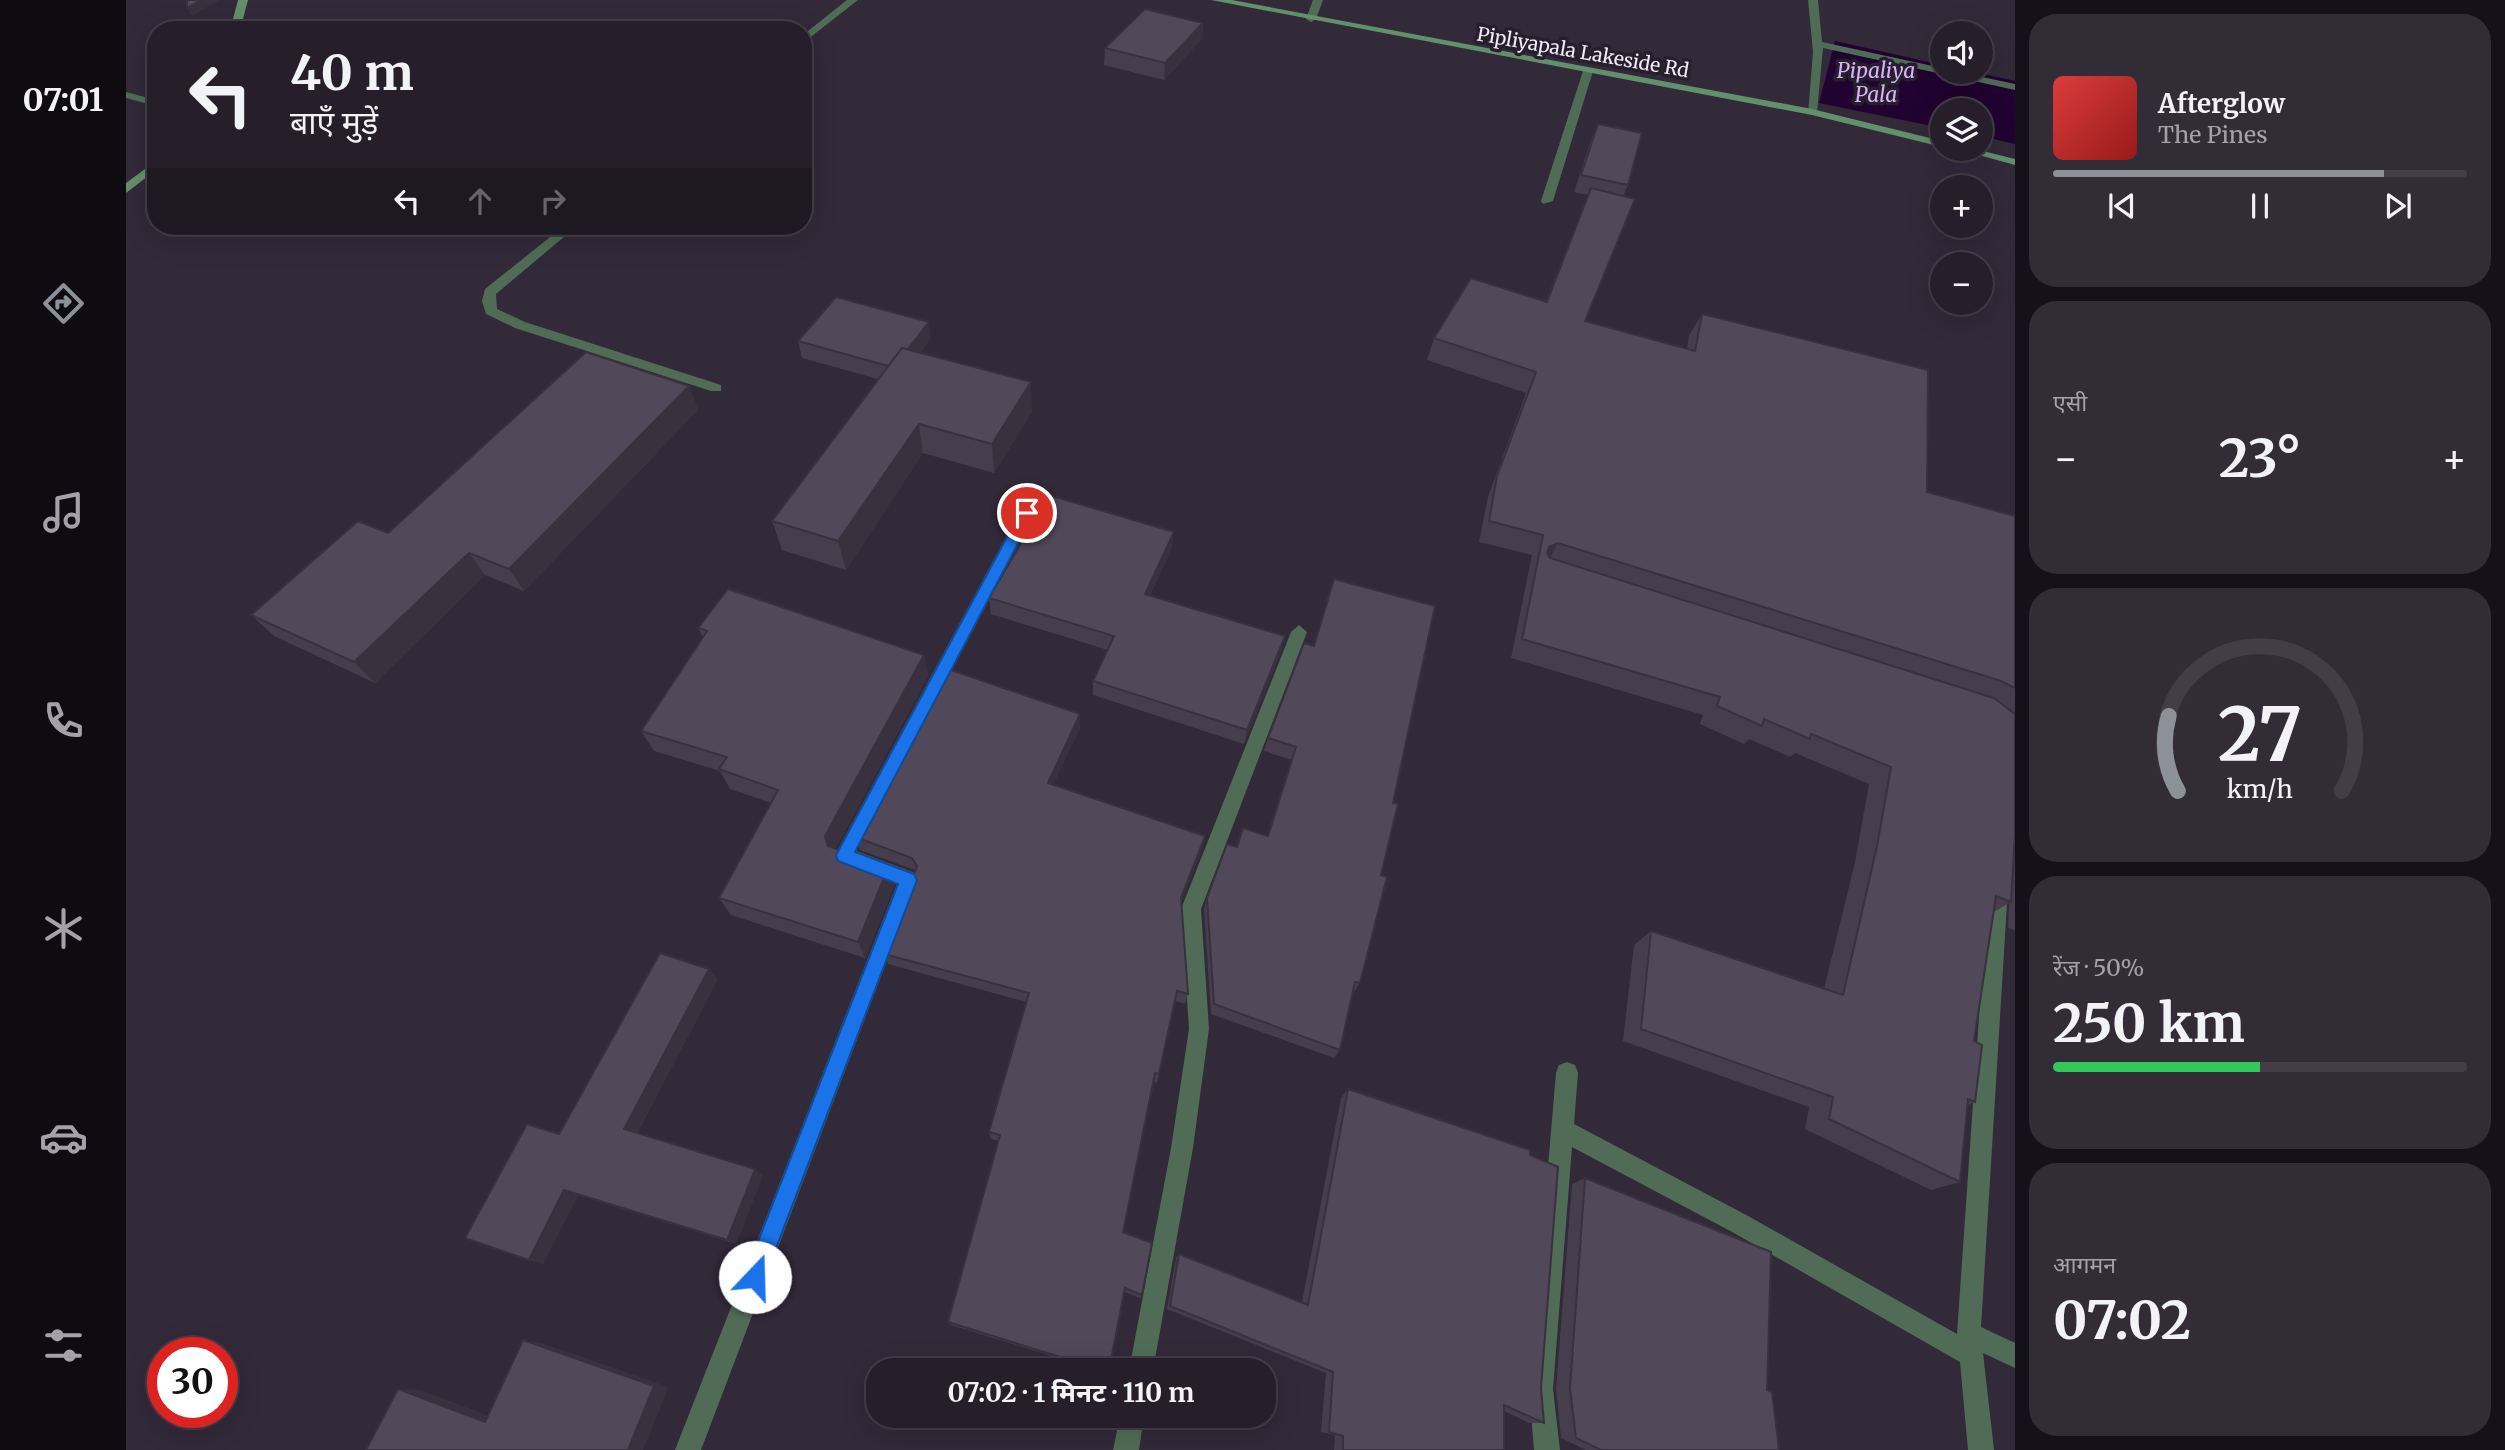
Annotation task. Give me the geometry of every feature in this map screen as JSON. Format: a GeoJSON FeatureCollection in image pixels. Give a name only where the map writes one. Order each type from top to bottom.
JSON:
{"type":"FeatureCollection","features":[{"type":"Feature","properties":{"kind":"street"},"geometry":{"type":"LineString","coordinates":[[237,21],[243,0]]}},
{"type":"Feature","properties":{"kind":"street"},"geometry":{"type":"LineString","coordinates":[[812,33],[853,0]]}},
{"type":"Feature","properties":{"kind":"street","name":"Pipliyapala Lakeside Rd"},"geometry":{"type":"LineString","coordinates":[[1216,0],[1812,112],[1930,141]]}},
{"type":"Feature","properties":{"kind":"street"},"geometry":{"type":"LineString","coordinates":[[1311,19],[1318,0]]}},
{"type":"Feature","properties":{"kind":"street"},"geometry":{"type":"LineString","coordinates":[[1812,112],[1818,48],[1813,0]]}},
{"type":"Feature","properties":{"kind":"street"},"geometry":{"type":"LineString","coordinates":[[1818,48],[1930,68]]}},
{"type":"Feature","properties":{"kind":"street"},"geometry":{"type":"LineString","coordinates":[[1547,201],[1588,71]]}},
{"type":"Feature","properties":{"kind":"street"},"geometry":{"type":"LineString","coordinates":[[1993,82],[2015,87]]}},
{"type":"Feature","properties":{"kind":"street"},"geometry":{"type":"LineString","coordinates":[[126,95],[147,101]]}},
{"type":"Feature","properties":{"kind":"street"},"geometry":{"type":"LineString","coordinates":[[1993,157],[2015,162]]}},
{"type":"Feature","properties":{"kind":"street"},"geometry":{"type":"LineString","coordinates":[[126,189],[147,172]]}},
{"type":"Feature","properties":{"kind":"street"},"geometry":{"type":"LineString","coordinates":[[560,235],[490,292],[488,301],[491,311],[520,325],[716,388]]}},
{"type":"Feature","properties":{"kind":"street"},"geometry":{"type":"LineString","coordinates":[[688,1450],[908,880],[844,855],[1027,513]]}},
{"type":"Feature","properties":{"kind":"street"},"geometry":{"type":"LineString","coordinates":[[1142,1358],[1182,1148],[1199,1029],[1191,908],[1299,632]]}},
{"type":"Feature","properties":{"kind":"street"},"geometry":{"type":"LineString","coordinates":[[1982,1450],[1971,1345],[2000,866]]}},
{"type":"Feature","properties":{"kind":"street"},"geometry":{"type":"LineString","coordinates":[[1546,1450],[1541,1389],[1567,1073]]}},
{"type":"Feature","properties":{"kind":"street"},"geometry":{"type":"LineString","coordinates":[[1562,1130],[1971,1345],[2015,1356]]}},
{"type":"Feature","properties":{"kind":"street"},"geometry":{"type":"LineString","coordinates":[[1126,1450],[1130,1428]]}},
{"type":"Feature","properties":{"kind":"water","name":"Pipaliya Pala"},"geometry":{"type":"Polygon","coordinates":[[[1835,41],[1930,62],[1930,84],[1993,84],[1993,76],[2015,81],[2015,144],[1993,139],[1993,98],[1930,98],[1930,126],[1819,103],[1835,41]]]}},
{"type":"Feature","properties":{"kind":"building"},"geometry":{"type":"Polygon","coordinates":[[[187,0],[201,0],[187,8],[187,0]]]}},
{"type":"Feature","properties":{"kind":"building"},"geometry":{"type":"Polygon","coordinates":[[[1145,9],[1203,23],[1165,63],[1105,48],[1145,9]]]}},
{"type":"Feature","properties":{"kind":"building"},"geometry":{"type":"Polygon","coordinates":[[[1598,124],[1642,133],[1628,185],[1581,175],[1598,124]]]}},
{"type":"Feature","properties":{"kind":"building"},"geometry":{"type":"Polygon","coordinates":[[[1591,188],[1635,199],[1585,321],[1695,351],[1702,314],[1928,370],[1927,492],[2015,516],[2015,688],[2001,681],[1558,543],[1549,547],[1547,553],[1550,558],[1994,698],[2015,714],[2015,834],[2011,902],[1996,896],[1974,1041],[1982,1045],[1975,1102],[1968,1099],[1960,1182],[1829,1119],[1833,1097],[1641,1029],[1651,931],[1843,995],[1877,846],[1891,767],[1811,734],[1810,739],[1764,719],[1762,726],[1717,706],[1720,697],[1522,639],[1543,535],[1489,521],[1497,476],[1536,372],[1434,338],[1471,278],[1547,302],[1591,188]]]}},
{"type":"Feature","properties":{"kind":"building"},"geometry":{"type":"Polygon","coordinates":[[[836,297],[929,322],[908,349],[902,348],[888,366],[798,341],[836,297]]]}},
{"type":"Feature","properties":{"kind":"building"},"geometry":{"type":"Polygon","coordinates":[[[902,348],[1031,382],[992,444],[919,424],[838,541],[772,521],[902,348]]]}},
{"type":"Feature","properties":{"kind":"building"},"geometry":{"type":"Polygon","coordinates":[[[586,352],[689,386],[509,569],[469,553],[354,662],[251,615],[358,521],[388,533],[586,352]]]}},
{"type":"Feature","properties":{"kind":"building"},"geometry":{"type":"Polygon","coordinates":[[[1049,495],[1174,532],[1145,594],[1285,636],[1247,730],[1093,681],[1114,636],[989,598],[1049,495]]]}},
{"type":"Feature","properties":{"kind":"building"},"geometry":{"type":"Polygon","coordinates":[[[1334,579],[1435,606],[1393,803],[1398,804],[1381,875],[1387,877],[1360,983],[1355,982],[1340,1050],[1214,1004],[1207,898],[1227,844],[1237,847],[1243,828],[1268,836],[1296,747],[1268,738],[1304,643],[1314,646],[1334,579]]]}},
{"type":"Feature","properties":{"kind":"building"},"geometry":{"type":"Polygon","coordinates":[[[728,589],[924,655],[825,836],[828,846],[888,868],[858,942],[719,898],[778,790],[719,769],[727,757],[641,731],[707,631],[698,628],[728,589]]]}},
{"type":"Feature","properties":{"kind":"building"},"geometry":{"type":"Polygon","coordinates":[[[945,668],[1080,714],[1048,783],[1205,836],[1181,898],[1188,994],[1177,991],[1159,1074],[1155,1073],[1123,1232],[1152,1243],[1142,1295],[1125,1288],[1111,1358],[1064,1358],[948,1322],[1000,1135],[989,1132],[1029,993],[884,954],[917,866],[912,858],[855,837],[945,668]]]}},
{"type":"Feature","properties":{"kind":"building"},"geometry":{"type":"Polygon","coordinates":[[[660,953],[709,969],[624,1129],[755,1169],[727,1240],[564,1190],[529,1260],[465,1238],[527,1124],[559,1134],[660,953]]]}},
{"type":"Feature","properties":{"kind":"building"},"geometry":{"type":"Polygon","coordinates":[[[1348,1089],[1530,1150],[1530,1155],[1558,1167],[1541,1388],[1544,1423],[1504,1405],[1504,1450],[1343,1450],[1343,1436],[1329,1432],[1333,1372],[1170,1306],[1179,1254],[1308,1305],[1348,1089]]]}},
{"type":"Feature","properties":{"kind":"building"},"geometry":{"type":"Polygon","coordinates":[[[1585,1178],[1771,1252],[1767,1390],[1772,1392],[1779,1450],[1601,1450],[1576,1438],[1570,1388],[1585,1178]]]}},
{"type":"Feature","properties":{"kind":"building"},"geometry":{"type":"Polygon","coordinates":[[[523,1340],[654,1386],[628,1450],[366,1450],[398,1389],[485,1422],[523,1340]]]}},
{"type":"Feature","properties":{"kind":"route"},"geometry":{"type":"LineString","coordinates":[[755,1277],[908,880],[844,855],[1027,513]]}}]}
